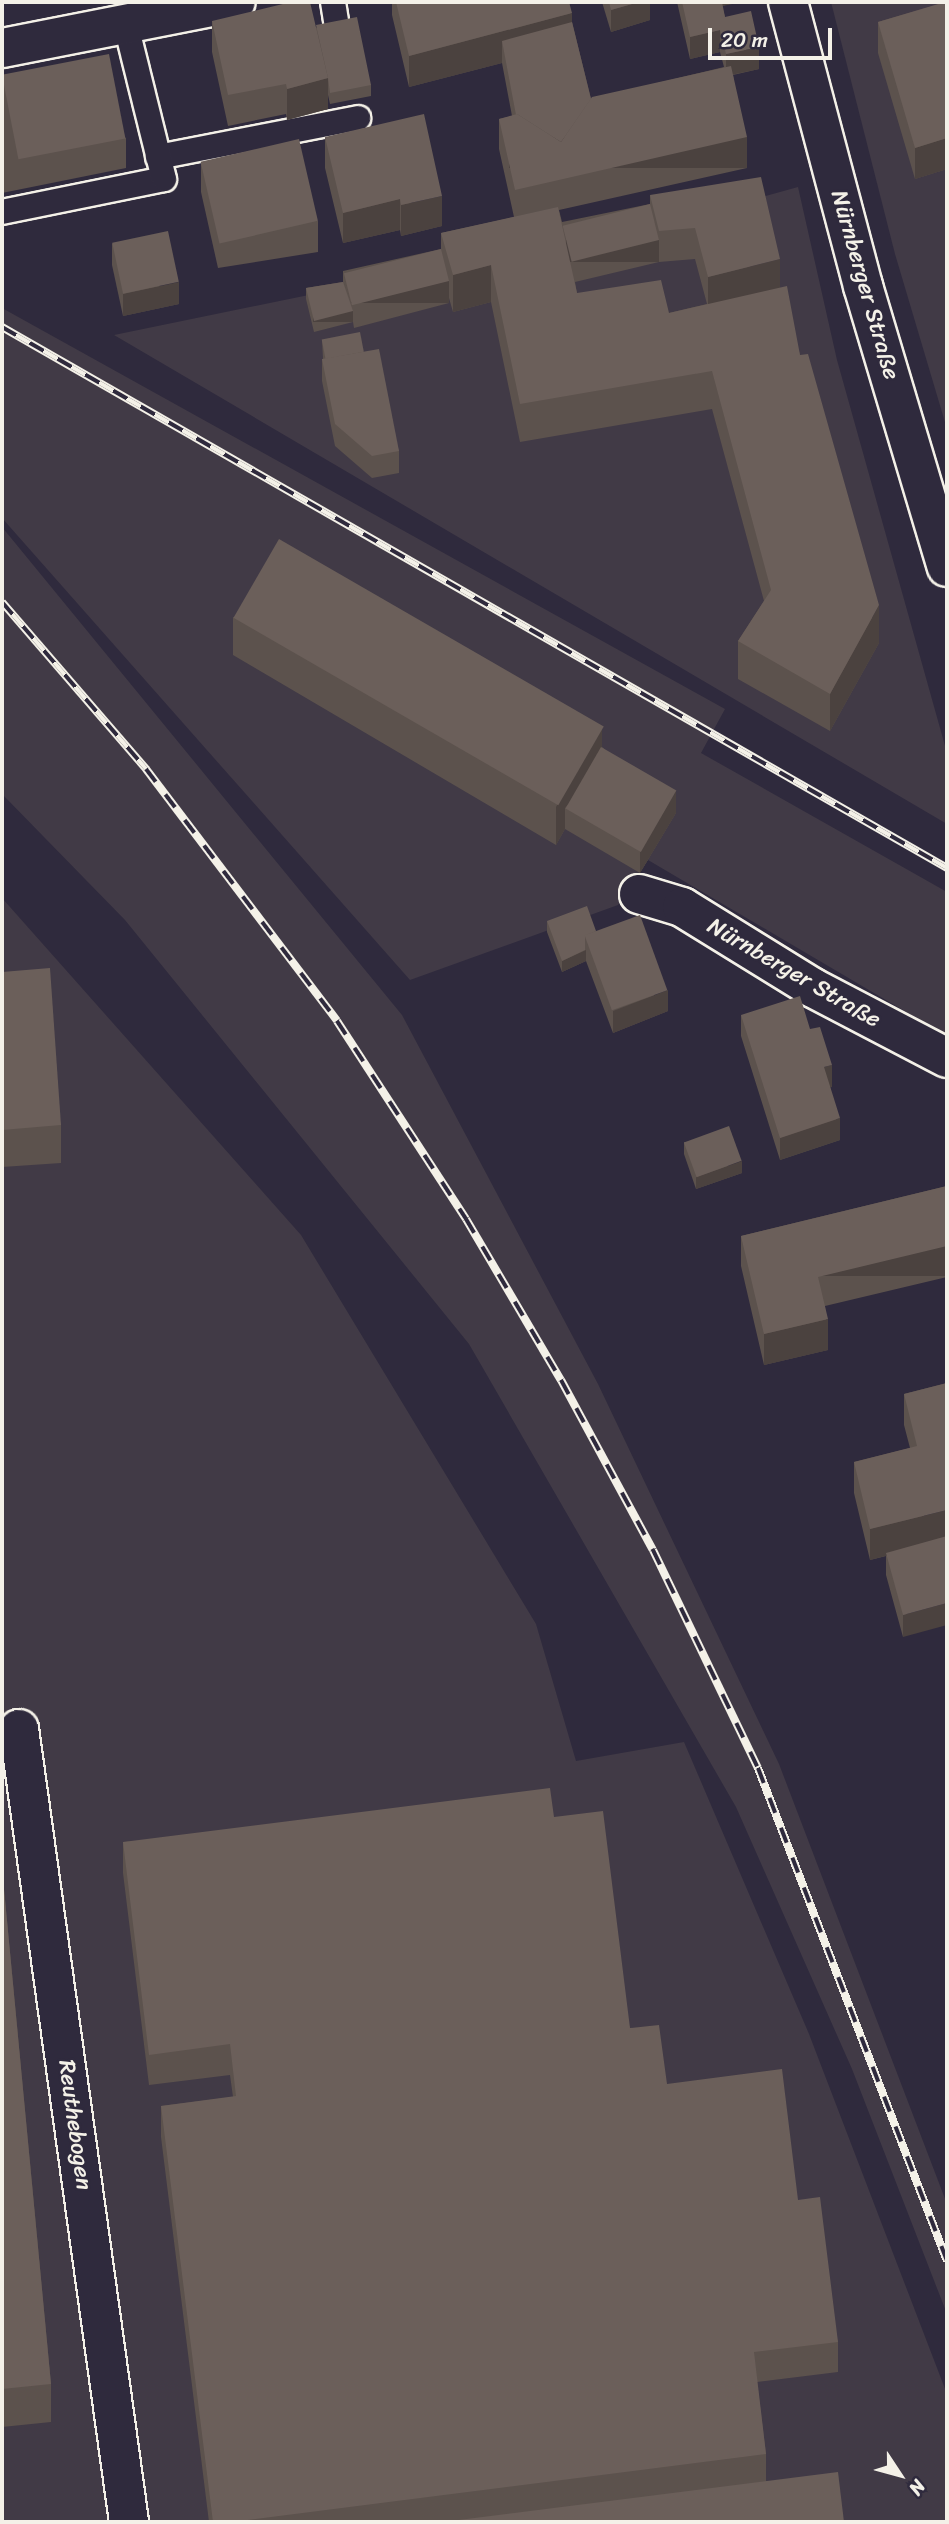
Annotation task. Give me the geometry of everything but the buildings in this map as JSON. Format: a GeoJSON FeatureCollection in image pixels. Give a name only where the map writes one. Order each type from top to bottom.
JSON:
{"type":"FeatureCollection","features":[{"type":"Feature","properties":{"kind":"street"},"geometry":{"type":"LineString","coordinates":[[2,48],[126,26],[236,2]]}},
{"type":"Feature","properties":{"kind":"street","name":"Nürnberger Straße"},"geometry":{"type":"LineString","coordinates":[[788,2],[863,286],[941,520],[947,567]]}},
{"type":"Feature","properties":{"kind":"street","name":"Nürnberger Straße"},"geometry":{"type":"LineString","coordinates":[[639,894],[682,907],[813,988],[947,1058]]}},
{"type":"Feature","properties":{"kind":"street","name":"Reuthebogen"},"geometry":{"type":"LineString","coordinates":[[19,1729],[129,2522]]}},
{"type":"Feature","properties":{"kind":"lane"},"geometry":{"type":"LineString","coordinates":[[333,2],[338,32]]}},
{"type":"Feature","properties":{"kind":"lane"},"geometry":{"type":"LineString","coordinates":[[2,212],[164,178],[126,26]]}},
{"type":"Feature","properties":{"kind":"lane"},"geometry":{"type":"LineString","coordinates":[[158,157],[358,118]]}},
{"type":"Feature","properties":{"kind":"shaded area"},"geometry":{"type":"Polygon","coordinates":[[[831,2],[947,2],[947,429],[895,254],[831,2]]]}},
{"type":"Feature","properties":{"kind":"shaded area"},"geometry":{"type":"Polygon","coordinates":[[[798,187],[837,360],[947,753],[947,824],[114,335],[698,215],[798,187]]]}},
{"type":"Feature","properties":{"kind":"shaded area"},"geometry":{"type":"Polygon","coordinates":[[[2,308],[725,709],[701,753],[947,892],[947,1036],[648,860],[618,905],[410,980],[2,518],[2,308]]]}},
{"type":"Feature","properties":{"kind":"shaded area"},"geometry":{"type":"Polygon","coordinates":[[[2,527],[402,1015],[598,1384],[779,1764],[947,2204],[947,2314],[852,2069],[736,1807],[469,1344],[125,920],[2,794],[2,527]]]}},
{"type":"Feature","properties":{"kind":"shaded area"},"geometry":{"type":"Polygon","coordinates":[[[2,898],[301,1235],[536,1624],[576,1761],[684,1742],[809,2034],[947,2394],[947,2522],[2,2522],[2,898]]]}},
{"type":"Feature","properties":{"kind":"railway"},"geometry":{"type":"LineString","coordinates":[[2,327],[947,868]]}},
{"type":"Feature","properties":{"kind":"railway"},"geometry":{"type":"LineString","coordinates":[[2,602],[146,769],[337,1021],[466,1219],[561,1380],[653,1550],[758,1768],[947,2261]]}}]}
